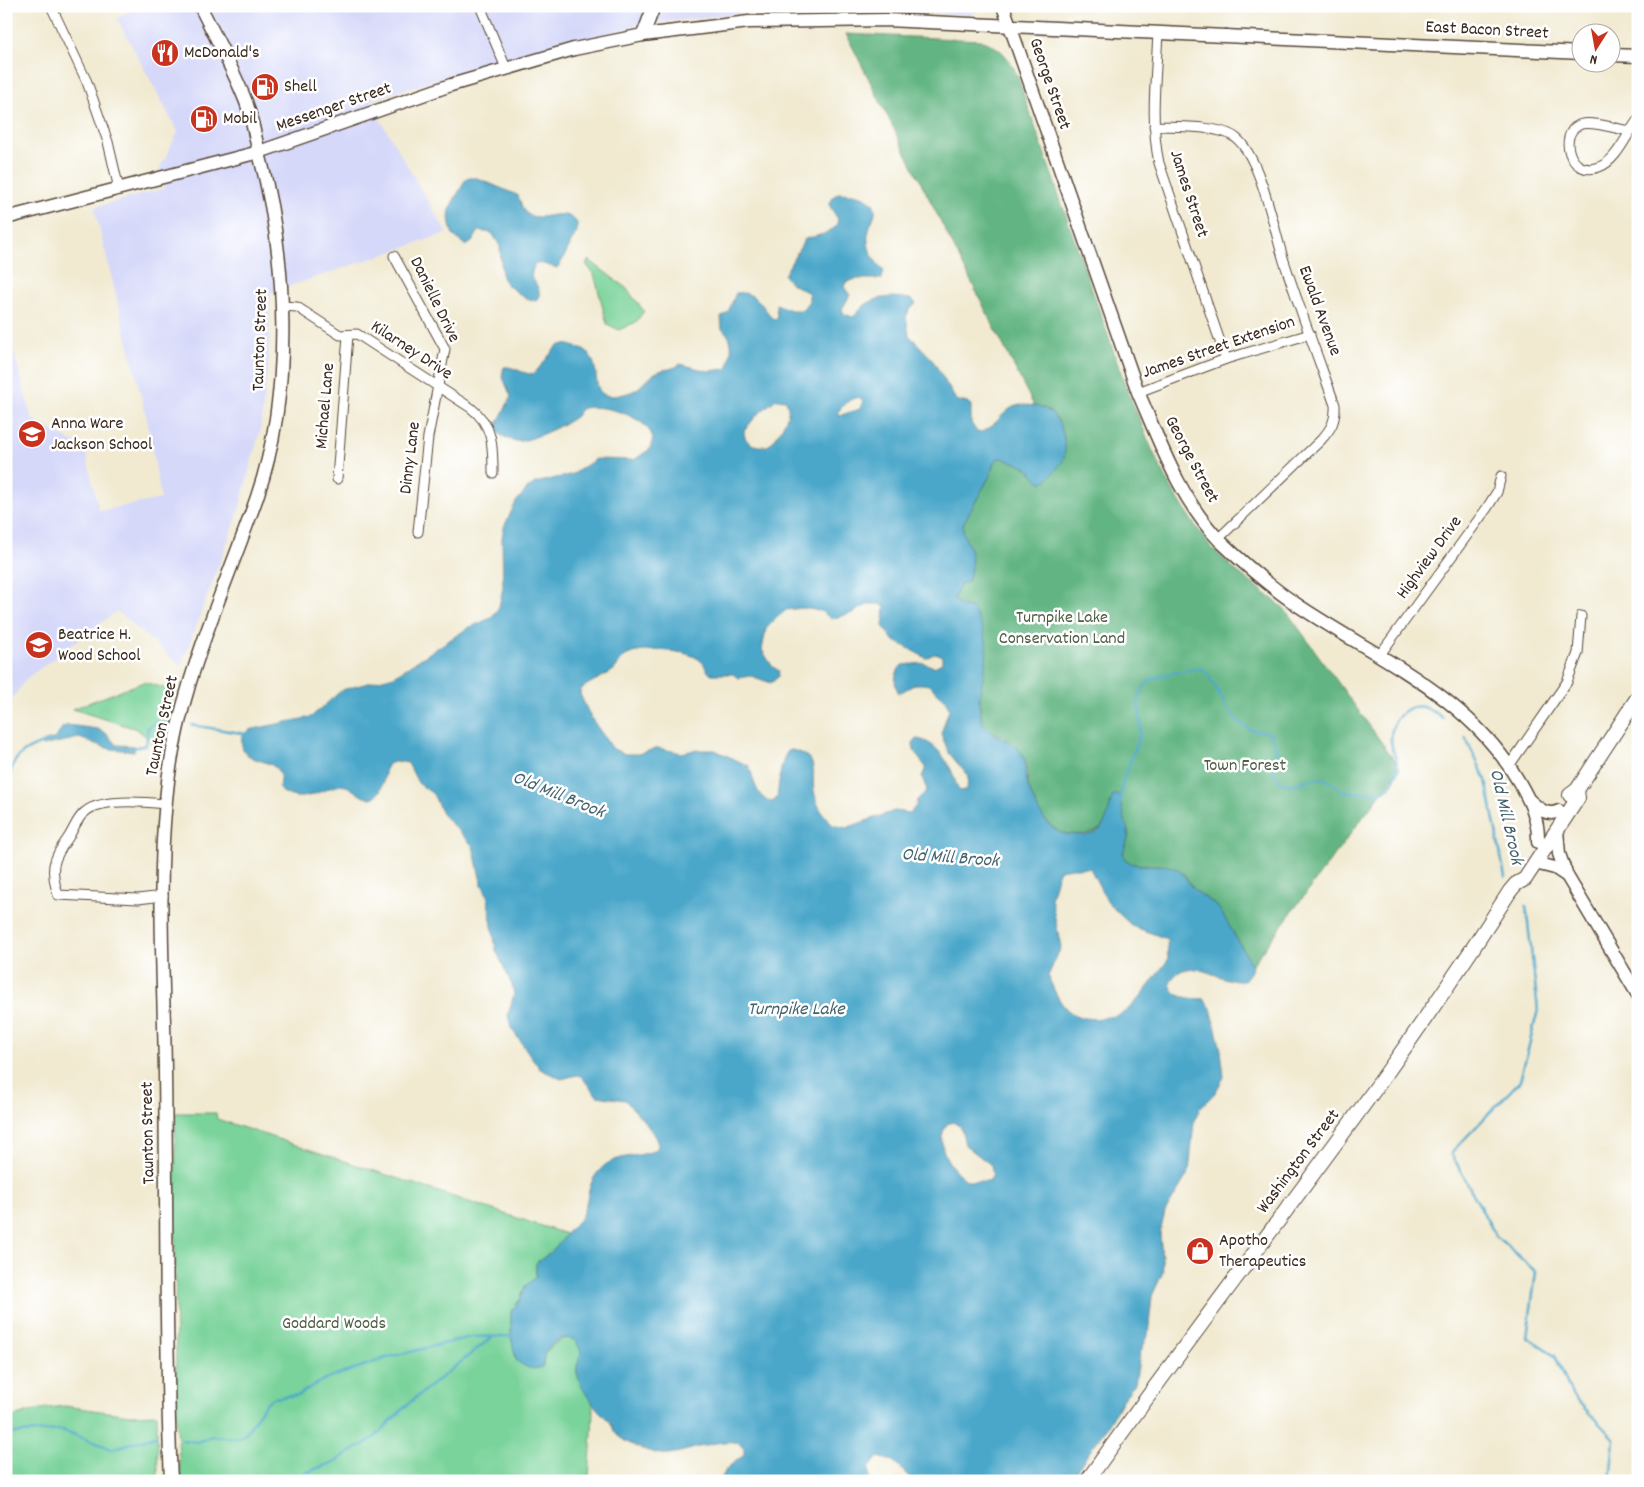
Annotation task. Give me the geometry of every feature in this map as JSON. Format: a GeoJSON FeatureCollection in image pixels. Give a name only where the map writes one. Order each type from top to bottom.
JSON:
{"type":"FeatureCollection","features":[{"type":"Feature","properties":{"kind":"main road","name":"Taunton Street"},"geometry":{"type":"LineString","coordinates":[[171,1481],[167,1396],[168,1224],[163,896],[165,804],[174,741],[187,685],[258,493],[267,459],[280,384],[282,306],[276,225],[271,194],[246,103],[200,6]]}},
{"type":"Feature","properties":{"kind":"main road"},"geometry":{"type":"LineString","coordinates":[[643,35],[654,6]]}},
{"type":"Feature","properties":{"kind":"main road","name":"George Street"},"geometry":{"type":"LineString","coordinates":[[1003,6],[1138,392],[1178,480],[1218,539],[1263,580],[1458,708],[1480,729],[1509,766],[1529,800],[1537,822],[1538,842]]}},
{"type":"Feature","properties":{"kind":"main road","name":"East Bacon Street"},"geometry":{"type":"LineString","coordinates":[[643,35],[749,22],[886,20],[1572,53]]}},
{"type":"Feature","properties":{"kind":"main road","name":"Messenger Street"},"geometry":{"type":"LineString","coordinates":[[6,218],[259,152],[451,85],[506,68],[574,50],[643,35]]}},
{"type":"Feature","properties":{"kind":"main road"},"geometry":{"type":"LineString","coordinates":[[1622,55],[1638,56]]}},
{"type":"Feature","properties":{"kind":"main road","name":"Washington Street"},"geometry":{"type":"LineString","coordinates":[[1516,884],[1516,875],[1571,794],[1577,790],[1638,697]]}},
{"type":"Feature","properties":{"kind":"main road","name":"Washington Street"},"geometry":{"type":"LineString","coordinates":[[1087,1481],[1210,1310],[1394,1066],[1516,884],[1525,879],[1578,798],[1577,790]]}},
{"type":"Feature","properties":{"kind":"main road","name":"George Street"},"geometry":{"type":"LineString","coordinates":[[1529,800],[1543,811],[1553,814],[1559,811]]}},
{"type":"Feature","properties":{"kind":"main road"},"geometry":{"type":"LineString","coordinates":[[1557,830],[1559,854],[1567,876],[1638,995]]}},
{"type":"Feature","properties":{"kind":"main road"},"geometry":{"type":"LineString","coordinates":[[1535,863],[1555,868],[1567,876]]}},
{"type":"Feature","properties":{"kind":"street"},"geometry":{"type":"LineString","coordinates":[[480,6],[506,68]]}},
{"type":"Feature","properties":{"kind":"street"},"geometry":{"type":"LineString","coordinates":[[53,7],[87,82],[108,142],[119,189]]}},
{"type":"Feature","properties":{"kind":"street","name":"James Street"},"geometry":{"type":"LineString","coordinates":[[1158,33],[1154,126],[1159,163],[1226,359]]}},
{"type":"Feature","properties":{"kind":"street"},"geometry":{"type":"LineString","coordinates":[[1629,131],[1589,124],[1579,125],[1571,131],[1568,146],[1570,156],[1577,166],[1587,169],[1600,167],[1609,161],[1638,120]]}},
{"type":"Feature","properties":{"kind":"street","name":"Ewald Avenue"},"geometry":{"type":"LineString","coordinates":[[1154,126],[1226,133],[1236,138],[1250,156],[1335,406],[1336,418],[1331,430],[1218,539]]}},
{"type":"Feature","properties":{"kind":"street","name":"Danielle Drive"},"geometry":{"type":"LineString","coordinates":[[394,256],[445,349],[438,388]]}},
{"type":"Feature","properties":{"kind":"street","name":"Kilarney Drive"},"geometry":{"type":"LineString","coordinates":[[282,306],[297,307],[340,335],[357,334],[477,412],[483,417],[488,428],[493,451],[493,473]]}},
{"type":"Feature","properties":{"kind":"street","name":"James Street Extension"},"geometry":{"type":"LineString","coordinates":[[1138,392],[1226,359],[1310,334]]}},
{"type":"Feature","properties":{"kind":"street","name":"Michael Lane"},"geometry":{"type":"LineString","coordinates":[[337,479],[348,335]]}},
{"type":"Feature","properties":{"kind":"street","name":"Dinny Lane"},"geometry":{"type":"LineString","coordinates":[[418,532],[428,437],[438,388]]}},
{"type":"Feature","properties":{"kind":"street","name":"Highview Drive"},"geometry":{"type":"LineString","coordinates":[[1380,656],[1487,508],[1496,492],[1501,476]]}},
{"type":"Feature","properties":{"kind":"street"},"geometry":{"type":"LineString","coordinates":[[1509,766],[1567,682],[1578,653],[1581,616]]}},
{"type":"Feature","properties":{"kind":"street"},"geometry":{"type":"LineString","coordinates":[[163,896],[138,899],[58,895],[52,867],[60,849],[86,810],[101,804],[148,802],[165,804]]}},
{"type":"Feature","properties":{"kind":"shaded area"},"geometry":{"type":"Polygon","coordinates":[[[141,6],[984,6],[970,15],[849,9],[750,12],[640,25],[476,67],[371,100],[381,121],[447,233],[270,293],[269,357],[260,430],[237,517],[181,666],[117,611],[26,679],[6,708],[6,323],[32,419],[85,449],[99,511],[161,499],[147,419],[94,207],[165,188],[160,168],[178,132],[117,18],[141,6]]]}},
{"type":"Feature","properties":{"kind":"green space","name":"Town Forest"},"geometry":{"type":"Polygon","coordinates":[[[846,34],[980,40],[993,45],[1011,63],[1017,75],[1126,387],[1153,452],[1170,486],[1211,547],[1235,570],[1284,608],[1400,768],[1252,965],[1220,910],[1215,904],[1194,890],[1183,873],[1158,865],[1132,864],[1124,858],[1128,831],[1109,812],[1103,825],[1095,832],[1062,833],[1051,826],[1044,819],[1030,793],[1027,764],[1004,737],[988,729],[981,720],[980,696],[986,640],[972,608],[962,607],[953,599],[961,583],[968,582],[971,568],[972,557],[963,532],[963,524],[991,474],[993,464],[998,458],[1024,466],[1036,476],[1047,480],[1064,457],[1064,437],[1058,420],[1047,409],[1034,406],[846,34]]]}},
{"type":"Feature","properties":{"kind":"green space"},"geometry":{"type":"Polygon","coordinates":[[[589,260],[626,288],[644,311],[636,322],[619,330],[607,324],[594,274],[586,264],[589,260]]]}},
{"type":"Feature","properties":{"kind":"green space"},"geometry":{"type":"Polygon","coordinates":[[[144,682],[174,691],[160,749],[137,729],[72,709],[144,682]]]}},
{"type":"Feature","properties":{"kind":"green space","name":"Goddard Woods"},"geometry":{"type":"Polygon","coordinates":[[[175,1113],[216,1113],[217,1119],[566,1234],[560,1245],[536,1263],[536,1277],[525,1286],[520,1300],[511,1311],[511,1336],[516,1360],[544,1360],[544,1354],[558,1341],[564,1339],[575,1339],[579,1343],[581,1354],[577,1373],[593,1405],[589,1481],[181,1481],[176,1415],[175,1113]]]}},
{"type":"Feature","properties":{"kind":"green space"},"geometry":{"type":"Polygon","coordinates":[[[65,1406],[129,1415],[157,1414],[158,1481],[6,1481],[6,1419],[40,1409],[65,1406]]]}},
{"type":"Feature","properties":{"kind":"water"},"geometry":{"type":"Polygon","coordinates":[[[468,178],[477,178],[517,195],[524,211],[532,216],[566,215],[577,223],[577,232],[557,268],[540,263],[534,265],[531,276],[539,291],[536,301],[525,298],[507,285],[502,277],[500,246],[492,233],[479,231],[472,242],[466,246],[453,235],[449,216],[450,211],[453,201],[468,178]]]}},
{"type":"Feature","properties":{"kind":"water","name":"Turnpike Lake"},"geometry":{"type":"Polygon","coordinates":[[[838,193],[857,195],[865,197],[873,203],[875,212],[868,232],[868,244],[875,261],[884,270],[882,279],[856,279],[846,282],[844,287],[850,295],[842,309],[844,314],[853,317],[865,305],[876,299],[895,297],[913,300],[916,304],[910,308],[906,317],[909,335],[932,359],[956,400],[971,404],[971,423],[977,432],[989,428],[1014,406],[1024,405],[1047,410],[1056,419],[1063,433],[1065,449],[1062,462],[1044,482],[1040,482],[1023,466],[998,458],[993,464],[991,474],[963,524],[963,532],[972,557],[971,568],[968,582],[961,583],[953,599],[962,607],[972,608],[986,640],[986,661],[980,694],[981,715],[984,725],[1013,744],[1021,752],[1025,761],[1026,777],[1034,801],[1043,818],[1055,830],[1064,834],[1077,835],[1095,833],[1104,824],[1113,795],[1119,795],[1129,836],[1123,853],[1124,858],[1135,864],[1168,866],[1181,872],[1195,890],[1220,910],[1252,965],[1251,971],[1244,981],[1234,981],[1204,971],[1186,969],[1178,973],[1170,982],[1171,988],[1178,995],[1204,999],[1211,1008],[1221,1050],[1224,1077],[1215,1093],[1200,1108],[1194,1122],[1189,1172],[1165,1212],[1160,1233],[1163,1272],[1152,1296],[1148,1335],[1140,1354],[1135,1384],[1122,1400],[1107,1427],[1069,1481],[913,1481],[893,1461],[878,1457],[869,1468],[870,1481],[720,1481],[727,1468],[744,1455],[744,1449],[740,1443],[722,1442],[663,1454],[626,1442],[616,1434],[610,1423],[594,1405],[581,1385],[577,1368],[581,1352],[576,1341],[566,1338],[558,1340],[544,1354],[543,1366],[536,1369],[522,1365],[516,1360],[511,1336],[511,1311],[520,1300],[525,1286],[536,1277],[536,1263],[551,1251],[578,1222],[591,1184],[604,1166],[618,1159],[648,1153],[658,1147],[657,1142],[645,1122],[625,1100],[597,1096],[581,1076],[577,1075],[561,1079],[540,1069],[511,1028],[508,1015],[514,994],[512,985],[496,950],[487,895],[481,882],[473,846],[443,815],[433,794],[418,783],[408,763],[396,761],[387,765],[382,787],[374,797],[363,797],[346,786],[339,786],[316,794],[298,797],[280,790],[280,775],[277,769],[251,757],[242,746],[242,736],[249,730],[311,717],[342,690],[394,676],[468,628],[491,618],[499,607],[503,587],[502,538],[504,527],[516,502],[528,488],[535,483],[573,474],[596,459],[634,460],[650,449],[653,438],[649,430],[642,423],[623,413],[592,407],[580,410],[576,416],[564,424],[529,439],[517,441],[503,436],[496,431],[496,426],[511,397],[502,375],[504,367],[534,374],[557,346],[570,345],[589,354],[594,362],[599,389],[604,394],[614,396],[634,391],[655,373],[674,368],[680,364],[708,371],[727,369],[731,342],[722,329],[721,317],[728,312],[736,293],[749,294],[754,297],[773,319],[777,318],[776,304],[791,310],[802,310],[809,301],[809,293],[790,283],[784,275],[805,239],[824,234],[836,227],[838,219],[829,205],[838,193]],[[858,397],[847,401],[838,412],[838,416],[860,409],[863,400],[858,397]],[[776,399],[756,416],[744,431],[744,435],[751,444],[767,446],[776,437],[785,421],[788,411],[786,400],[776,399]],[[869,604],[852,613],[832,619],[821,611],[802,608],[786,610],[779,616],[766,629],[762,650],[772,666],[779,671],[778,677],[771,683],[751,676],[738,678],[733,674],[710,674],[704,664],[695,657],[677,652],[656,650],[627,655],[611,672],[581,689],[580,694],[591,718],[613,749],[625,754],[638,754],[658,748],[682,753],[694,750],[715,750],[749,766],[759,793],[762,797],[772,802],[777,798],[785,755],[788,750],[801,753],[811,762],[816,799],[822,812],[833,825],[846,828],[894,811],[910,813],[916,806],[917,800],[927,790],[922,777],[926,767],[914,751],[913,743],[916,739],[929,743],[940,752],[948,764],[960,791],[967,789],[968,776],[949,753],[941,734],[949,709],[945,699],[929,685],[916,684],[899,693],[896,686],[896,675],[902,665],[924,663],[934,667],[942,663],[942,656],[936,653],[926,658],[893,640],[883,626],[885,607],[880,604],[869,604]],[[1090,868],[1059,870],[1051,898],[1061,947],[1048,976],[1061,1003],[1073,1014],[1081,1017],[1102,1018],[1121,1014],[1133,1005],[1168,960],[1167,939],[1132,926],[1108,903],[1090,868]],[[953,1122],[947,1124],[943,1132],[943,1148],[955,1170],[968,1181],[989,1181],[993,1175],[991,1165],[965,1145],[961,1127],[953,1122]]]}},
{"type":"Feature","properties":{"kind":"water"},"geometry":{"type":"Polygon","coordinates":[[[68,725],[98,729],[107,734],[116,745],[135,746],[134,751],[110,749],[79,738],[42,746],[42,742],[56,738],[62,728],[68,725]]]}},
{"type":"Feature","properties":{"kind":"waterway","name":"Old Mill Brook"},"geometry":{"type":"LineString","coordinates":[[1120,802],[1123,780],[1141,728],[1138,696],[1145,685],[1151,680],[1168,674],[1203,669],[1227,708],[1239,722],[1247,728],[1270,733],[1276,749],[1275,777],[1283,783],[1296,784],[1316,778],[1332,783],[1341,791],[1378,794],[1389,787],[1396,775],[1397,765],[1391,738],[1393,726],[1400,715],[1410,708],[1423,707],[1443,718]]}},
{"type":"Feature","properties":{"kind":"waterway","name":"Old Mill Brook"},"geometry":{"type":"LineString","coordinates":[[133,748],[146,745],[148,727],[157,722],[166,723]]}},
{"type":"Feature","properties":{"kind":"waterway","name":"Old Mill Brook"},"geometry":{"type":"LineString","coordinates":[[192,725],[247,734]]}},
{"type":"Feature","properties":{"kind":"waterway","name":"Old Mill Brook"},"geometry":{"type":"LineString","coordinates":[[1465,737],[1486,780],[1505,877]]}},
{"type":"Feature","properties":{"kind":"waterway","name":"Old Mill Brook"},"geometry":{"type":"LineString","coordinates":[[6,784],[15,760],[30,748],[45,742]]}},
{"type":"Feature","properties":{"kind":"waterway","name":"Old Mill Brook"},"geometry":{"type":"LineString","coordinates":[[1526,906],[1538,1010],[1520,1081],[1451,1153],[1496,1236],[1536,1272],[1527,1337],[1555,1355],[1572,1395],[1614,1439],[1610,1481]]}},
{"type":"Feature","properties":{"kind":"waterway"},"geometry":{"type":"LineString","coordinates":[[182,1440],[197,1442],[212,1436],[238,1438],[245,1434],[266,1403],[273,1398],[298,1395],[323,1380],[389,1357],[471,1337],[511,1336]]}},
{"type":"Feature","properties":{"kind":"waterway"},"geometry":{"type":"LineString","coordinates":[[284,1481],[334,1462],[374,1438],[409,1403],[491,1338]]}},
{"type":"Feature","properties":{"kind":"waterway"},"geometry":{"type":"LineString","coordinates":[[6,1434],[62,1430],[112,1449],[156,1436]]}},
{"type":"Feature","properties":{"kind":"place","name":"McDonald's"},"geometry":{"type":"Point","coordinates":[165,53]}},
{"type":"Feature","properties":{"kind":"place","name":"Shell"},"geometry":{"type":"Point","coordinates":[265,87]}},
{"type":"Feature","properties":{"kind":"place","name":"Mobil"},"geometry":{"type":"Point","coordinates":[204,119]}},
{"type":"Feature","properties":{"kind":"place","name":"Anna Ware Jackson School"},"geometry":{"type":"Point","coordinates":[32,434]}},
{"type":"Feature","properties":{"kind":"place","name":"Beatrice H. Wood School"},"geometry":{"type":"Point","coordinates":[39,645]}},
{"type":"Feature","properties":{"kind":"place","name":"Apotho Therapeutics"},"geometry":{"type":"Point","coordinates":[1200,1251]}},
{"type":"Feature","properties":{"kind":"park label","name":"Turnpike Lake Conservation Land"},"geometry":{"type":"Point","coordinates":[1062,628]}}]}
